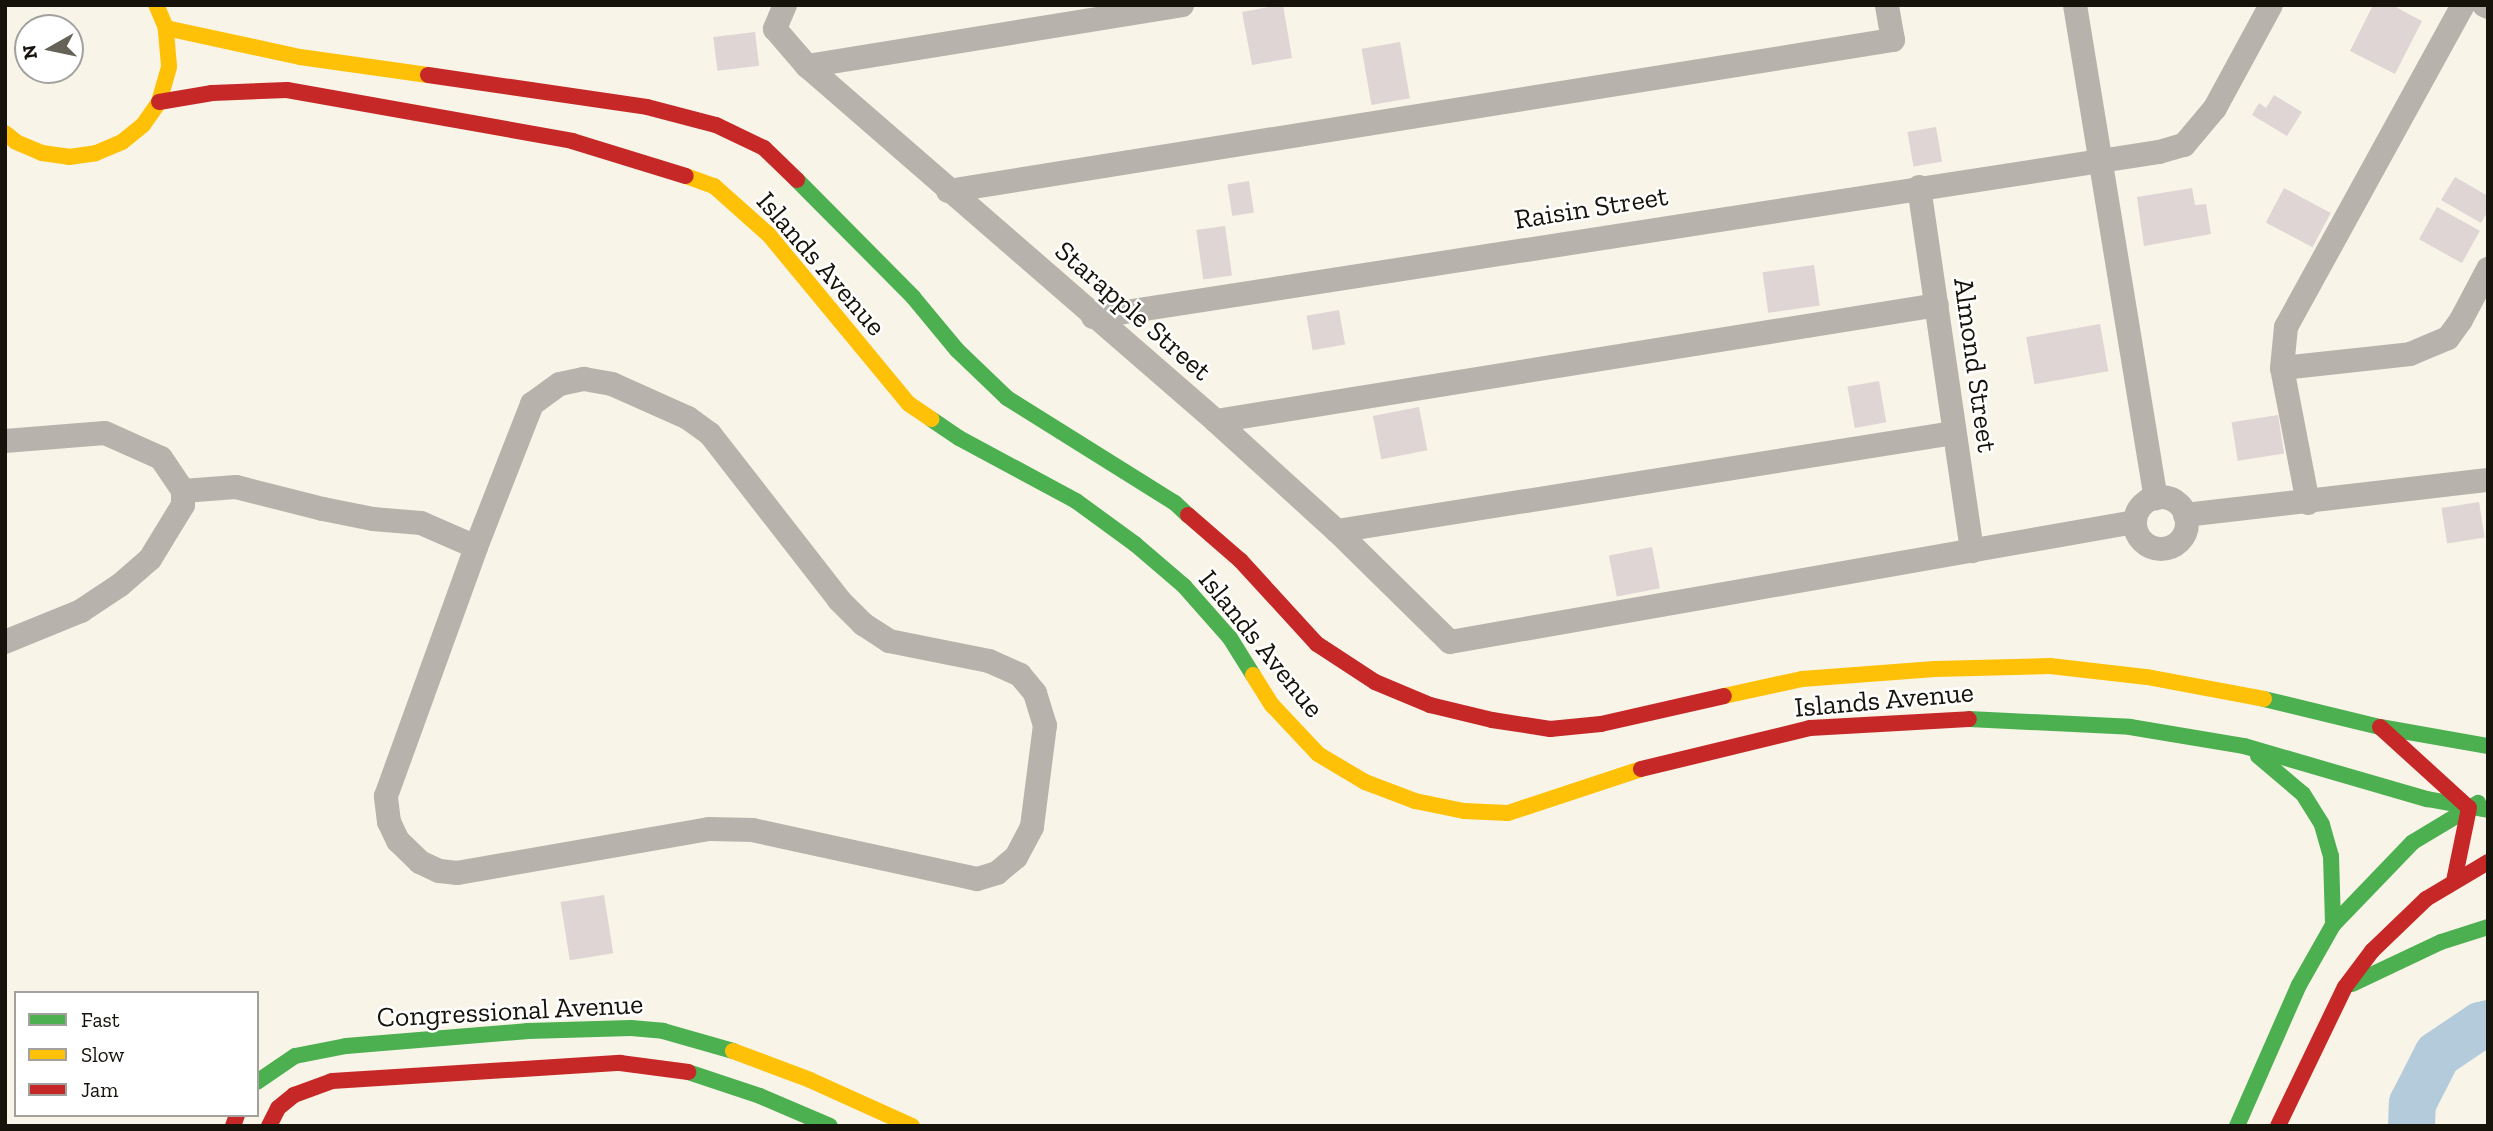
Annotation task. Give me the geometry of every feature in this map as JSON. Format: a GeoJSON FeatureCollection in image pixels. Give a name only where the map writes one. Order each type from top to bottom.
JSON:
{"type":"FeatureCollection","features":[{"type":"Feature","properties":{"kind":"street"},"geometry":{"type":"LineString","coordinates":[[9,141],[42,153],[69,157],[96,153],[122,142],[143,125],[159,102],[169,66],[166,28],[156,5]]}},
{"type":"Feature","properties":{"kind":"street","name":"Starapple Street"},"geometry":{"type":"LineString","coordinates":[[785,5],[775,29],[807,66],[1216,421],[1337,531],[1450,642],[1972,551]]}},
{"type":"Feature","properties":{"kind":"street"},"geometry":{"type":"LineString","coordinates":[[807,66],[1182,5]]}},
{"type":"Feature","properties":{"kind":"street"},"geometry":{"type":"LineString","coordinates":[[948,191],[1893,40],[1887,5]]}},
{"type":"Feature","properties":{"kind":"street"},"geometry":{"type":"LineString","coordinates":[[2075,5],[2156,498]]}},
{"type":"Feature","properties":{"kind":"street","name":"Raisin Street"},"geometry":{"type":"LineString","coordinates":[[1093,317],[1919,187],[2099,163],[2185,145],[2215,108],[2271,5]]}},
{"type":"Feature","properties":{"kind":"street"},"geometry":{"type":"LineString","coordinates":[[2308,503],[2282,368],[2286,327],[2463,5]]}},
{"type":"Feature","properties":{"kind":"street","name":"Islands Avenue"},"geometry":{"type":"LineString","coordinates":[[166,28],[300,57],[647,107],[716,125],[764,148],[835,216],[913,297],[957,350],[1007,398],[1175,503],[1240,560],[1317,644],[1375,682],[1430,705],[1492,720],[1550,729],[1601,724],[1803,685],[1993,666],[2063,667],[2147,677],[2237,693],[2380,727],[2488,746]]}},
{"type":"Feature","properties":{"kind":"street","name":"Islands Avenue"},"geometry":{"type":"LineString","coordinates":[[159,102],[248,90],[287,90],[341,98],[411,114],[572,141],[628,156],[714,186],[768,235],[909,404],[959,438],[1076,501],[1135,544],[1184,586],[1230,638],[1272,705],[1318,754],[1365,782],[1415,801],[1464,811],[1508,813],[1621,774],[1809,722],[2042,719],[2130,727],[2244,746],[2427,799],[2469,808]]}},
{"type":"Feature","properties":{"kind":"street","name":"Almond Street"},"geometry":{"type":"LineString","coordinates":[[1919,187],[1972,551]]}},
{"type":"Feature","properties":{"kind":"street"},"geometry":{"type":"LineString","coordinates":[[2282,368],[2410,354],[2448,338],[2461,320],[2488,269]]}},
{"type":"Feature","properties":{"kind":"street"},"geometry":{"type":"LineString","coordinates":[[1216,421],[1937,305]]}},
{"type":"Feature","properties":{"kind":"street"},"geometry":{"type":"LineString","coordinates":[[584,379],[612,384],[688,418],[709,434],[839,600],[863,624],[889,641],[989,661],[1020,675],[1035,694],[1045,725],[1043,758],[1032,827],[1016,857],[997,873],[977,879],[753,830],[709,829],[458,873],[439,871],[421,862],[398,841],[389,822],[386,796],[476,547],[532,404],[560,384],[584,379]]}},
{"type":"Feature","properties":{"kind":"street"},"geometry":{"type":"LineString","coordinates":[[5,441],[106,433],[161,458],[183,491],[183,505],[150,559],[81,611],[5,642]]}},
{"type":"Feature","properties":{"kind":"street"},"geometry":{"type":"LineString","coordinates":[[1337,531],[1954,433]]}},
{"type":"Feature","properties":{"kind":"street"},"geometry":{"type":"LineString","coordinates":[[2185,515],[2308,503],[2488,480]]}},
{"type":"Feature","properties":{"kind":"street"},"geometry":{"type":"LineString","coordinates":[[183,491],[236,487],[335,512],[421,523],[476,547]]}},
{"type":"Feature","properties":{"kind":"street"},"geometry":{"type":"LineString","coordinates":[[2156,498],[2171,499],[2185,515],[2187,523],[2182,538],[2176,544],[2161,549],[2145,544],[2136,530],[2135,522],[2141,506],[2156,498]]}},
{"type":"Feature","properties":{"kind":"street"},"geometry":{"type":"LineString","coordinates":[[1972,551],[2135,522]]}},
{"type":"Feature","properties":{"kind":"street"},"geometry":{"type":"LineString","coordinates":[[2380,727],[2486,821]]}},
{"type":"Feature","properties":{"kind":"street"},"geometry":{"type":"LineString","coordinates":[[2244,746],[2304,794],[2322,825],[2331,856],[2333,925]]}},
{"type":"Feature","properties":{"kind":"street"},"geometry":{"type":"LineString","coordinates":[[2237,1126],[2299,985],[2333,925],[2413,842],[2488,799]]}},
{"type":"Feature","properties":{"kind":"street"},"geometry":{"type":"LineString","coordinates":[[2454,881],[2469,808]]}},
{"type":"Feature","properties":{"kind":"street"},"geometry":{"type":"LineString","coordinates":[[2278,1126],[2345,987],[2397,925],[2426,899],[2488,862]]}},
{"type":"Feature","properties":{"kind":"street"},"geometry":{"type":"LineString","coordinates":[[2345,987],[2441,942],[2488,926]]}},
{"type":"Feature","properties":{"kind":"street","name":"Congressional Avenue"},"geometry":{"type":"LineString","coordinates":[[830,1126],[760,1096],[687,1072],[620,1063],[352,1078],[304,1090],[278,1108],[262,1077],[296,1056],[346,1046],[528,1031],[631,1028],[663,1031],[724,1047],[810,1080],[912,1126]]}},
{"type":"Feature","properties":{"kind":"street"},"geometry":{"type":"LineString","coordinates":[[259,1111],[278,1108]]}},
{"type":"Feature","properties":{"kind":"street"},"geometry":{"type":"LineString","coordinates":[[269,1126],[278,1108]]}},
{"type":"Feature","properties":{"kind":"building"},"geometry":{"type":"Polygon","coordinates":[[[1283,5],[1292,58],[1252,65],[1242,12],[1283,5]]]}},
{"type":"Feature","properties":{"kind":"building"},"geometry":{"type":"Polygon","coordinates":[[[2373,5],[2392,5],[2422,21],[2395,74],[2350,51],[2373,5]]]}},
{"type":"Feature","properties":{"kind":"building"},"geometry":{"type":"Polygon","coordinates":[[[755,32],[759,66],[717,71],[713,37],[755,32]]]}},
{"type":"Feature","properties":{"kind":"building"},"geometry":{"type":"Polygon","coordinates":[[[1400,42],[1410,98],[1371,105],[1362,49],[1400,42]]]}},
{"type":"Feature","properties":{"kind":"building"},"geometry":{"type":"Polygon","coordinates":[[[2274,95],[2302,112],[2287,136],[2252,115],[2259,103],[2266,108],[2274,95]]]}},
{"type":"Feature","properties":{"kind":"building"},"geometry":{"type":"Polygon","coordinates":[[[1936,127],[1942,161],[1914,167],[1907,132],[1936,127]]]}},
{"type":"Feature","properties":{"kind":"building"},"geometry":{"type":"Polygon","coordinates":[[[2455,177],[2488,196],[2488,211],[2481,223],[2441,200],[2455,177]]]}},
{"type":"Feature","properties":{"kind":"building"},"geometry":{"type":"Polygon","coordinates":[[[1249,181],[1254,213],[1232,216],[1227,184],[1249,181]]]}},
{"type":"Feature","properties":{"kind":"building"},"geometry":{"type":"Polygon","coordinates":[[[2192,188],[2195,205],[2206,204],[2211,234],[2144,246],[2137,197],[2192,188]]]}},
{"type":"Feature","properties":{"kind":"building"},"geometry":{"type":"Polygon","coordinates":[[[2284,188],[2331,213],[2312,247],[2266,222],[2284,188]]]}},
{"type":"Feature","properties":{"kind":"building"},"geometry":{"type":"Polygon","coordinates":[[[2437,207],[2480,231],[2462,263],[2419,239],[2437,207]]]}},
{"type":"Feature","properties":{"kind":"building"},"geometry":{"type":"Polygon","coordinates":[[[1225,226],[1232,276],[1203,280],[1196,230],[1225,226]]]}},
{"type":"Feature","properties":{"kind":"building"},"geometry":{"type":"Polygon","coordinates":[[[1814,265],[1820,306],[1768,313],[1763,272],[1814,265]]]}},
{"type":"Feature","properties":{"kind":"building"},"geometry":{"type":"Polygon","coordinates":[[[1339,310],[1345,344],[1313,350],[1307,316],[1339,310]]]}},
{"type":"Feature","properties":{"kind":"building"},"geometry":{"type":"Polygon","coordinates":[[[2100,324],[2108,371],[2034,384],[2026,337],[2100,324]]]}},
{"type":"Feature","properties":{"kind":"building"},"geometry":{"type":"Polygon","coordinates":[[[1879,381],[1886,422],[1855,428],[1847,387],[1879,381]]]}},
{"type":"Feature","properties":{"kind":"building"},"geometry":{"type":"Polygon","coordinates":[[[1419,407],[1427,450],[1381,459],[1373,416],[1419,407]]]}},
{"type":"Feature","properties":{"kind":"building"},"geometry":{"type":"Polygon","coordinates":[[[2278,415],[2284,454],[2238,461],[2232,422],[2278,415]]]}},
{"type":"Feature","properties":{"kind":"building"},"geometry":{"type":"Polygon","coordinates":[[[2479,502],[2485,538],[2447,544],[2441,508],[2479,502]]]}},
{"type":"Feature","properties":{"kind":"building"},"geometry":{"type":"Polygon","coordinates":[[[1652,547],[1660,588],[1617,597],[1609,555],[1652,547]]]}},
{"type":"Feature","properties":{"kind":"building"},"geometry":{"type":"Polygon","coordinates":[[[604,895],[613,953],[570,960],[561,902],[604,895]]]}},
{"type":"Feature","properties":{"kind":"waterway"},"geometry":{"type":"LineString","coordinates":[[2411,1126],[2412,1103],[2437,1054],[2480,1025],[2488,1023]]}},
{"type":"Feature","properties":{"kind":"traffic: fast"},"geometry":{"type":"LineString","coordinates":[[797,180],[913,297],[957,350],[1007,398],[1175,503],[1188,515]]}},
{"type":"Feature","properties":{"kind":"traffic: fast"},"geometry":{"type":"LineString","coordinates":[[931,419],[959,438],[1076,501],[1135,544],[1184,586],[1230,638],[1253,675]]}},
{"type":"Feature","properties":{"kind":"traffic: fast"},"geometry":{"type":"LineString","coordinates":[[2264,699],[2380,727],[2488,746]]}},
{"type":"Feature","properties":{"kind":"traffic: fast"},"geometry":{"type":"LineString","coordinates":[[1969,719],[2130,727],[2244,746],[2427,799],[2488,810]]}},
{"type":"Feature","properties":{"kind":"traffic: fast"},"geometry":{"type":"LineString","coordinates":[[2258,756],[2303,794],[2322,825],[2331,856],[2333,925]]}},
{"type":"Feature","properties":{"kind":"traffic: fast"},"geometry":{"type":"LineString","coordinates":[[2237,1126],[2299,985],[2333,925],[2413,842],[2478,803]]}},
{"type":"Feature","properties":{"kind":"traffic: fast"},"geometry":{"type":"LineString","coordinates":[[2352,984],[2441,942],[2488,927]]}},
{"type":"Feature","properties":{"kind":"traffic: fast"},"geometry":{"type":"LineString","coordinates":[[259,1081],[295,1056],[346,1046],[528,1031],[631,1028],[663,1031],[733,1051]]}},
{"type":"Feature","properties":{"kind":"traffic: fast"},"geometry":{"type":"LineString","coordinates":[[688,1072],[760,1096],[830,1126]]}},
{"type":"Feature","properties":{"kind":"traffic: slow"},"geometry":{"type":"LineString","coordinates":[[5,133],[16,142],[42,153],[69,157],[96,153],[122,142],[143,125],[159,102],[169,66],[166,28],[156,5]]}},
{"type":"Feature","properties":{"kind":"traffic: slow"},"geometry":{"type":"LineString","coordinates":[[166,28],[300,57],[428,75]]}},
{"type":"Feature","properties":{"kind":"traffic: slow"},"geometry":{"type":"LineString","coordinates":[[686,176],[714,186],[769,235],[909,404],[931,419]]}},
{"type":"Feature","properties":{"kind":"traffic: slow"},"geometry":{"type":"LineString","coordinates":[[1724,696],[1802,679],[1935,669],[2050,666],[2147,677],[2264,699]]}},
{"type":"Feature","properties":{"kind":"traffic: slow"},"geometry":{"type":"LineString","coordinates":[[1253,675],[1272,705],[1318,754],[1365,782],[1415,801],[1464,811],[1508,813],[1641,769]]}},
{"type":"Feature","properties":{"kind":"traffic: slow"},"geometry":{"type":"LineString","coordinates":[[733,1051],[810,1080],[912,1126]]}},
{"type":"Feature","properties":{"kind":"traffic: jam"},"geometry":{"type":"LineString","coordinates":[[428,75],[647,107],[716,125],[764,148],[797,180]]}},
{"type":"Feature","properties":{"kind":"traffic: jam"},"geometry":{"type":"LineString","coordinates":[[159,102],[212,93],[287,90],[572,141],[686,176]]}},
{"type":"Feature","properties":{"kind":"traffic: jam"},"geometry":{"type":"LineString","coordinates":[[1188,515],[1240,560],[1317,644],[1375,682],[1430,705],[1492,720],[1550,729],[1601,724],[1724,696]]}},
{"type":"Feature","properties":{"kind":"traffic: jam"},"geometry":{"type":"LineString","coordinates":[[1641,769],[1810,728],[1969,719]]}},
{"type":"Feature","properties":{"kind":"traffic: jam"},"geometry":{"type":"LineString","coordinates":[[2380,727],[2468,807]]}},
{"type":"Feature","properties":{"kind":"traffic: jam"},"geometry":{"type":"LineString","coordinates":[[2454,881],[2469,808]]}},
{"type":"Feature","properties":{"kind":"traffic: jam"},"geometry":{"type":"LineString","coordinates":[[2278,1126],[2345,987],[2372,951],[2426,899],[2488,862]]}},
{"type":"Feature","properties":{"kind":"traffic: jam"},"geometry":{"type":"LineString","coordinates":[[269,1126],[278,1108],[294,1095],[332,1081],[620,1063],[688,1072]]}},
{"type":"Feature","properties":{"kind":"traffic: jam"},"geometry":{"type":"LineString","coordinates":[[233,1126],[236,1117]]}}]}
